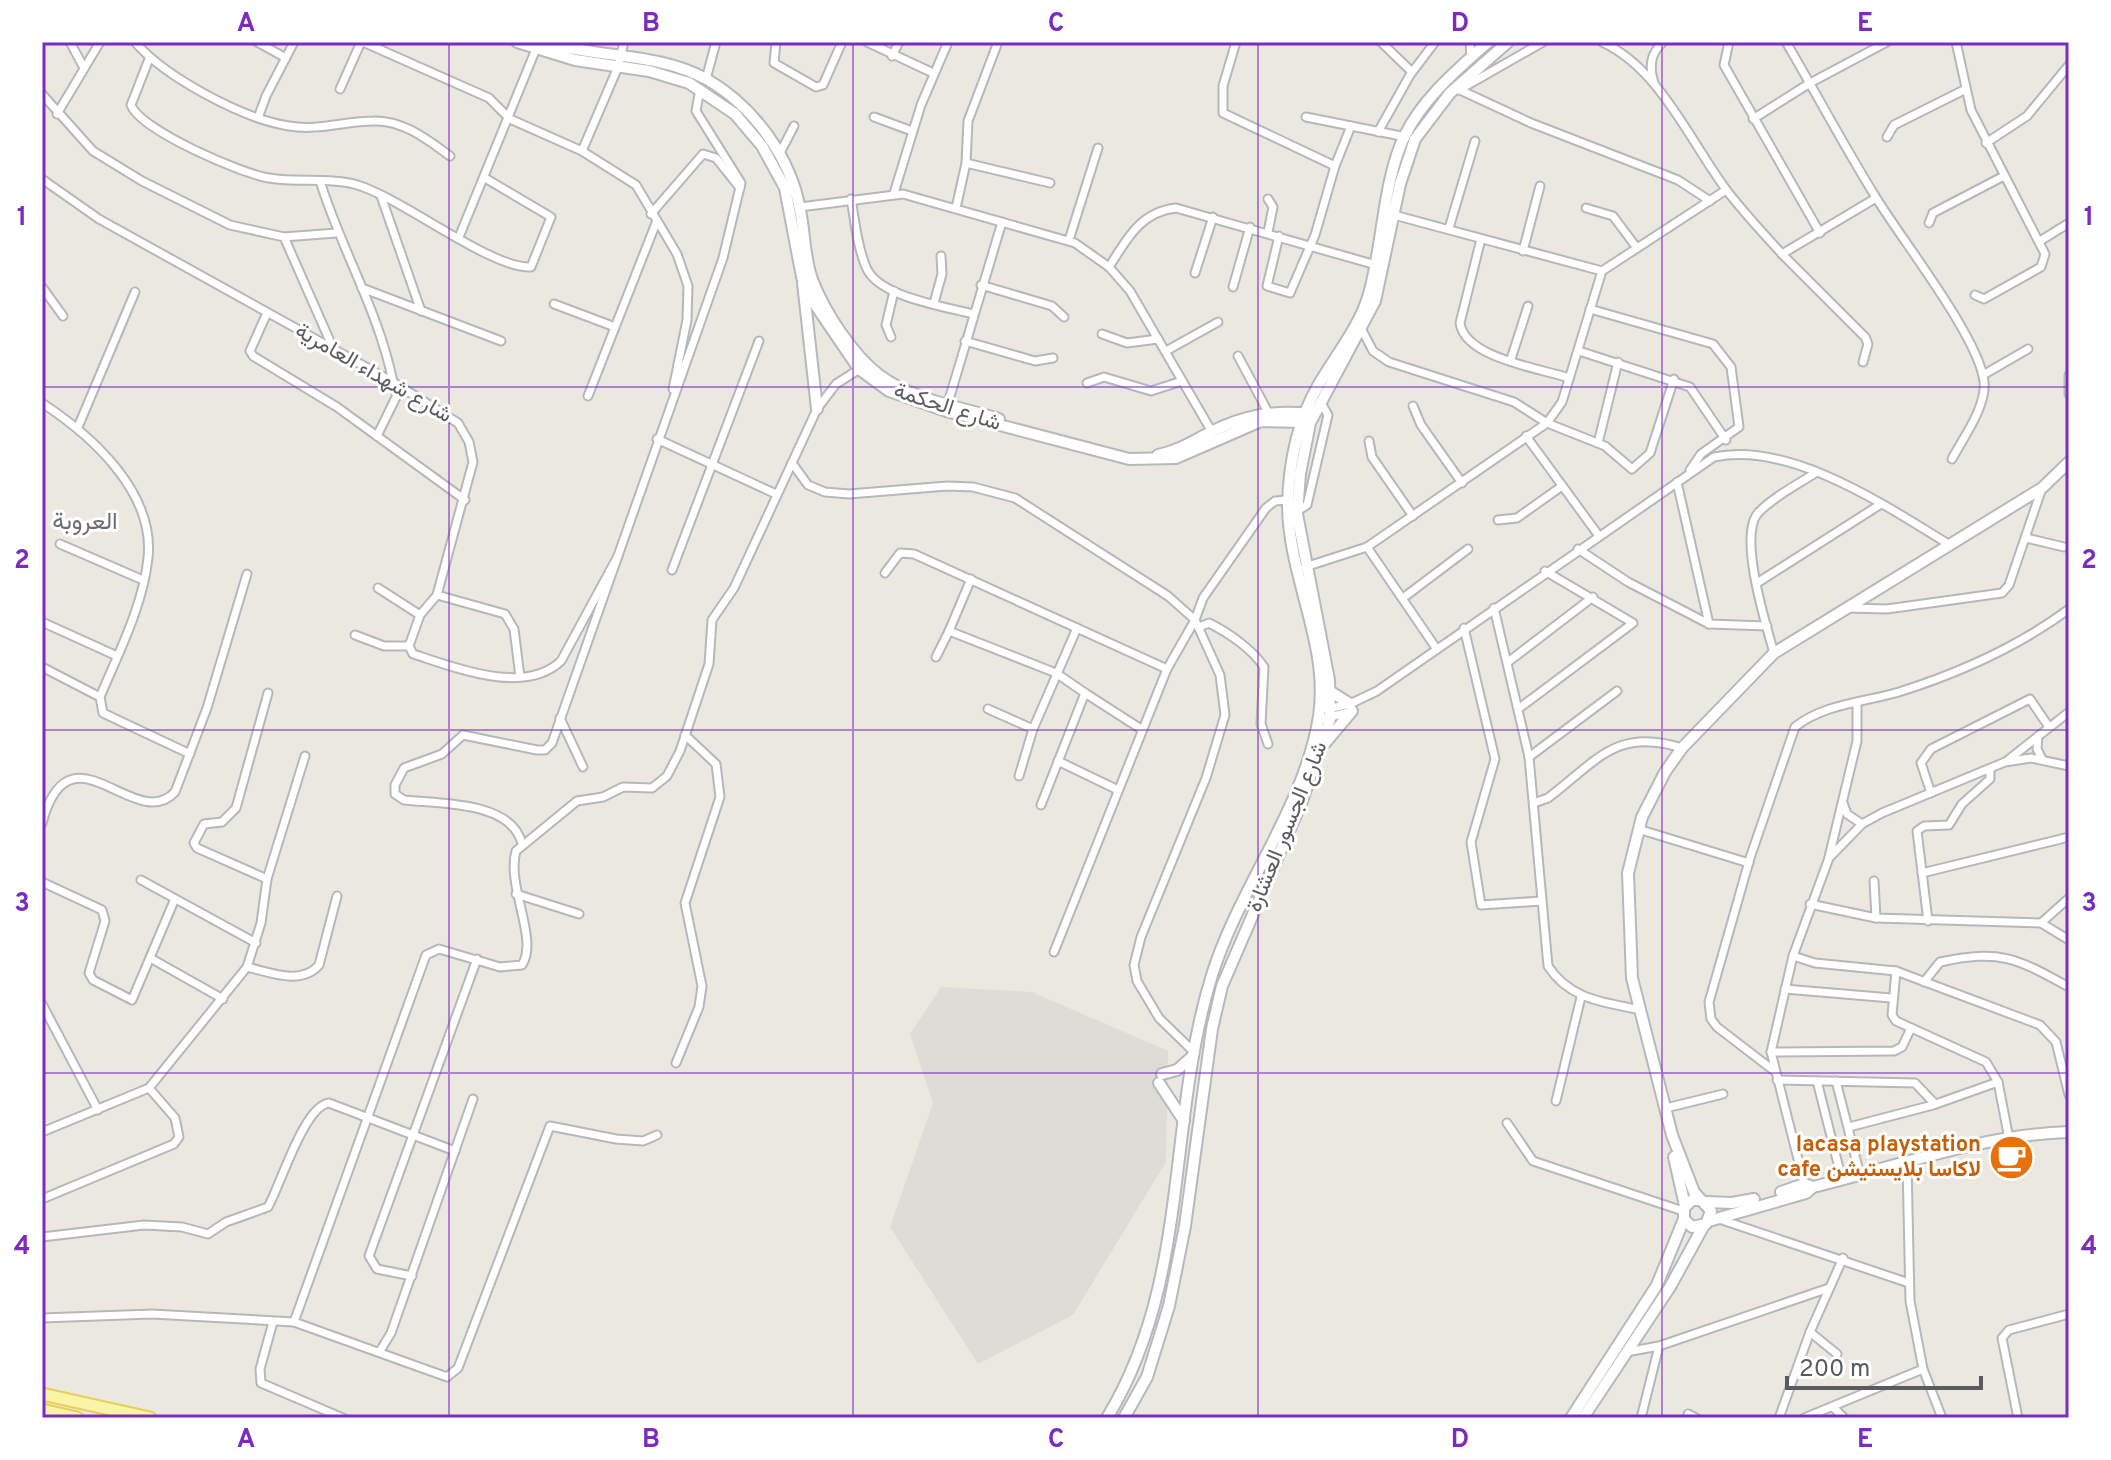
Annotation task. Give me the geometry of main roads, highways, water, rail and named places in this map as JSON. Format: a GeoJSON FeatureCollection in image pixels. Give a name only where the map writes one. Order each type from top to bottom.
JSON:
{"type":"FeatureCollection","features":[{"type":"Feature","properties":{"kind":"main road"},"geometry":{"type":"LineString","coordinates":[[42,1394],[150,1418]]}},
{"type":"Feature","properties":{"kind":"main road"},"geometry":{"type":"LineString","coordinates":[[42,1410],[77,1418]]}},
{"type":"Feature","properties":{"kind":"place","name":"lacasa playstation cafe لاكاسا بلايستيشن"},"geometry":{"type":"Point","coordinates":[2012,1158]}},
{"type":"Feature","properties":{"kind":"district","name":"العروبة"},"geometry":{"type":"Point","coordinates":[85,523]}}]}
